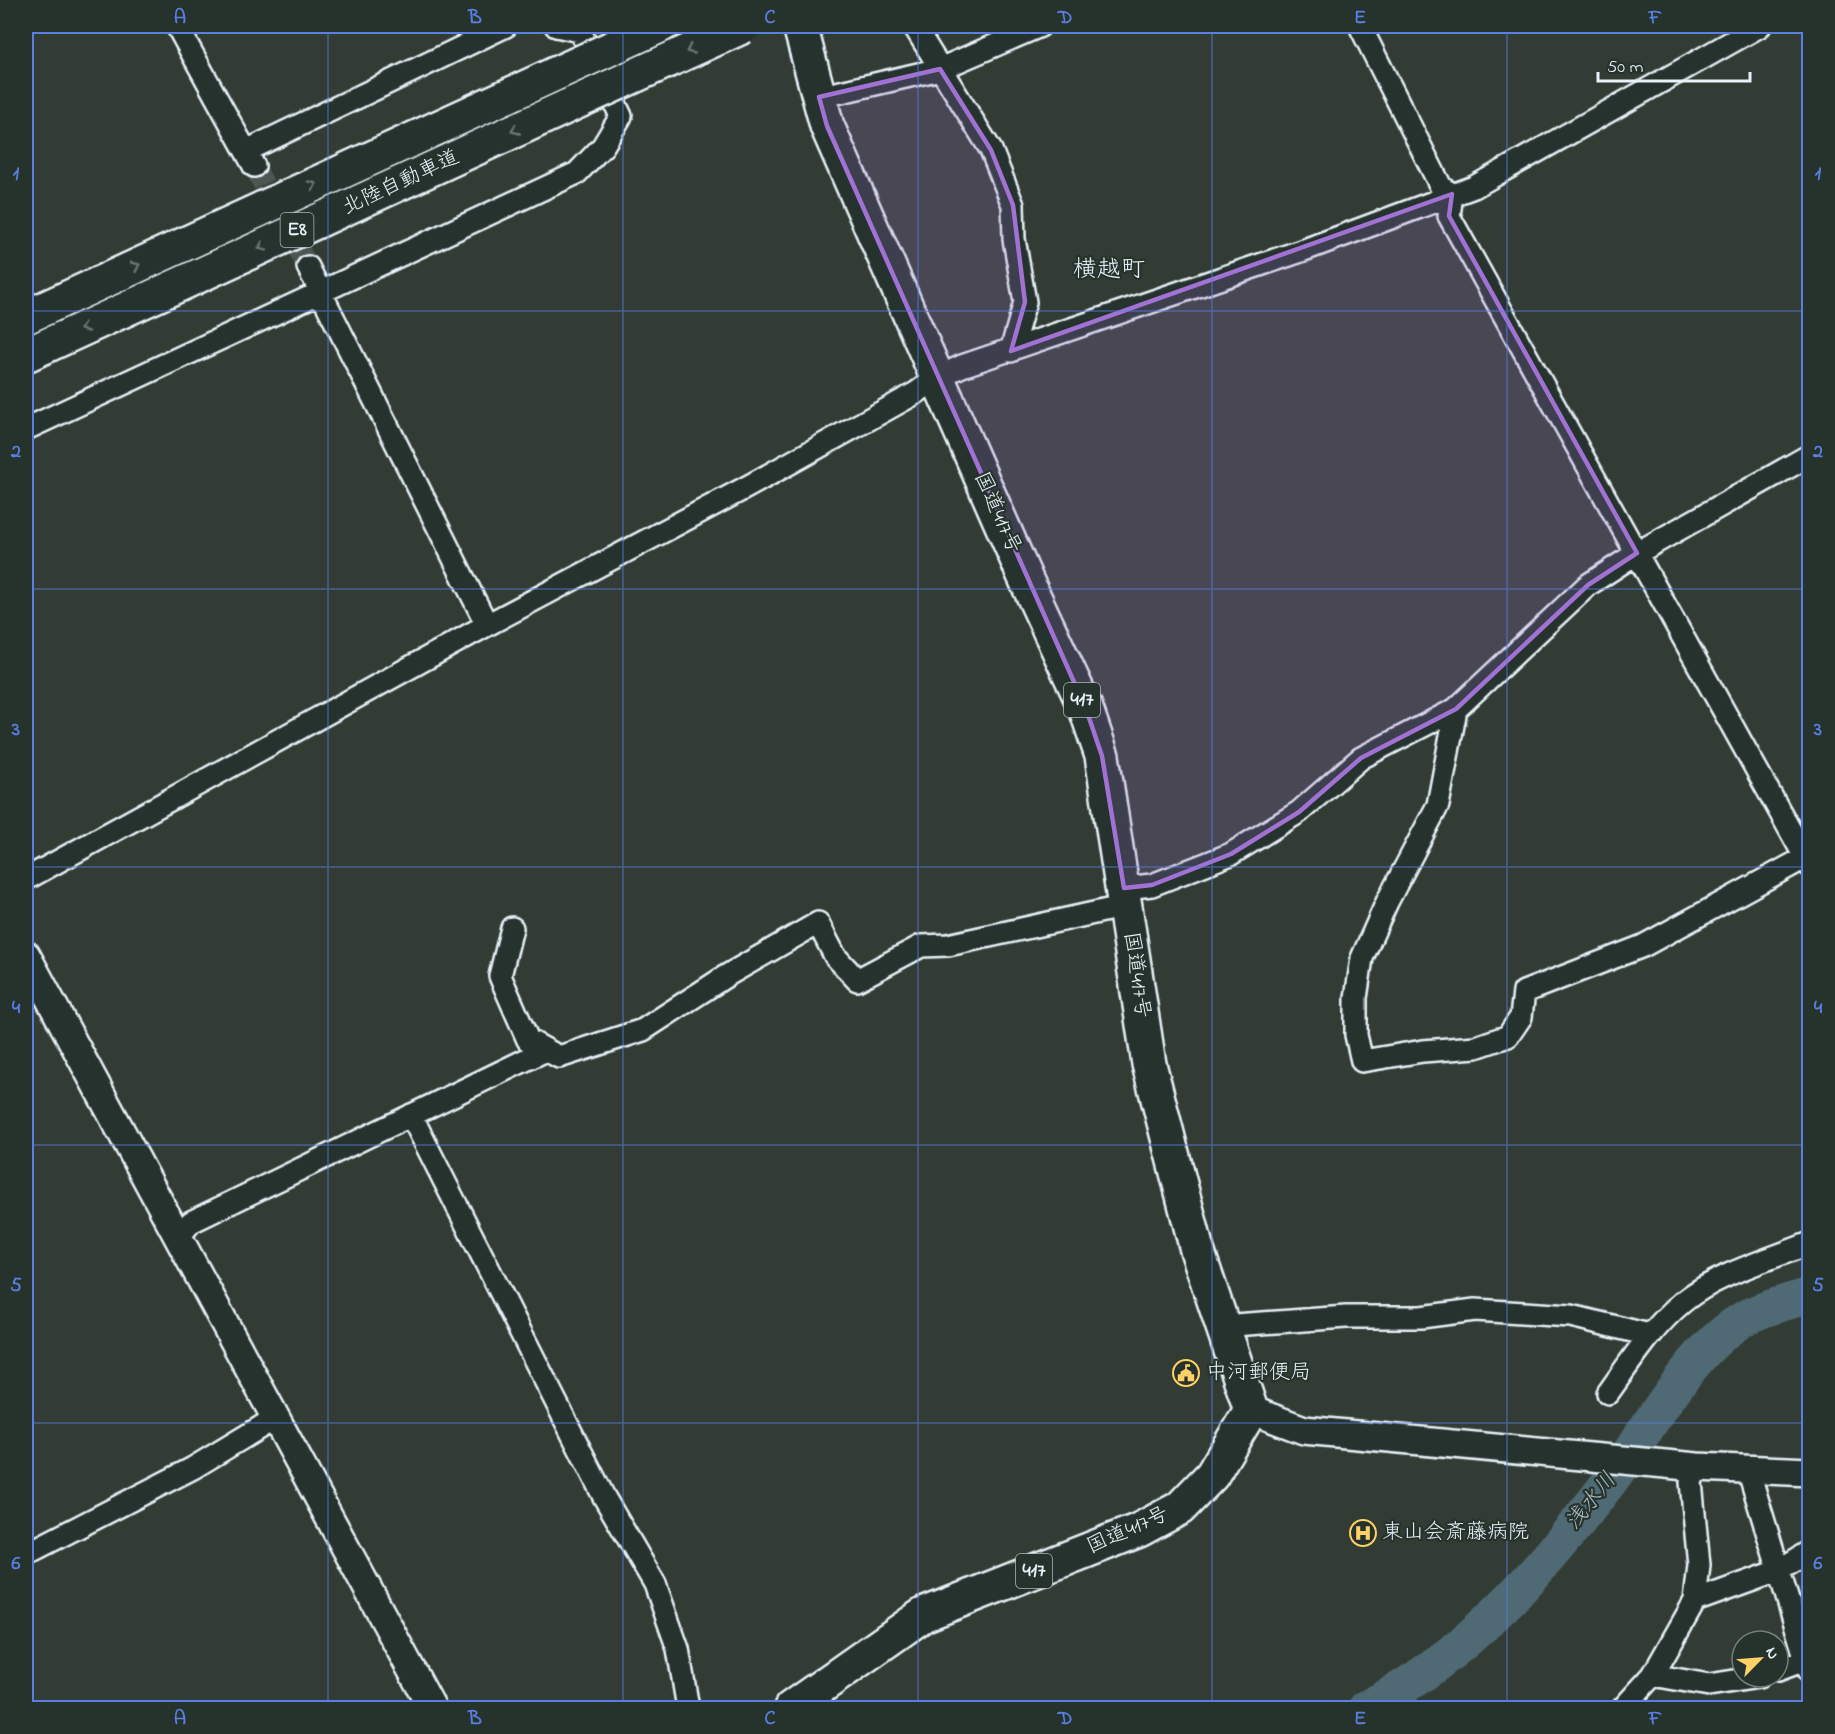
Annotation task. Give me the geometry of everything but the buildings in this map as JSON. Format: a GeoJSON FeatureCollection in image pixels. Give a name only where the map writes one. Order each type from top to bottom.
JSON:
{"type":"FeatureCollection","features":[{"type":"Feature","properties":{"kind":"highway","name":"北陸自動車道"},"geometry":{"type":"LineString","coordinates":[[26,317],[660,26]]}},
{"type":"Feature","properties":{"kind":"highway","name":"北陸自動車道"},"geometry":{"type":"LineString","coordinates":[[26,355],[744,26]]}},
{"type":"Feature","properties":{"kind":"highway","name":"国道417号"},"geometry":{"type":"LineString","coordinates":[[791,1708],[923,1615],[1139,1530],[1180,1508],[1212,1475],[1251,1410],[1220,1326],[1174,1171],[1149,1064],[1102,756],[1086,709],[1027,582],[827,126],[800,26]]}},
{"type":"Feature","properties":{"kind":"street"},"geometry":{"type":"LineString","coordinates":[[177,26],[250,159],[506,26]]}},
{"type":"Feature","properties":{"kind":"street"},"geometry":{"type":"LineString","coordinates":[[26,429],[577,173],[603,146],[621,116],[580,31],[556,26]]}},
{"type":"Feature","properties":{"kind":"street"},"geometry":{"type":"LineString","coordinates":[[914,26],[991,150],[1012,205],[1014,239],[1025,302],[1011,351]]}},
{"type":"Feature","properties":{"kind":"street"},"geometry":{"type":"LineString","coordinates":[[819,97],[940,69],[1040,26]]}},
{"type":"Feature","properties":{"kind":"street"},"geometry":{"type":"LineString","coordinates":[[1360,26],[1441,187],[1452,195]]}},
{"type":"Feature","properties":{"kind":"street"},"geometry":{"type":"LineString","coordinates":[[26,879],[487,625],[747,487],[916,393],[938,377],[962,366],[1304,250],[1474,187],[1760,26]]}},
{"type":"Feature","properties":{"kind":"street"},"geometry":{"type":"LineString","coordinates":[[1452,195],[1449,216],[1637,553],[1750,762],[1808,859],[1643,946],[1524,992],[1521,1017],[1508,1036],[1476,1047],[1423,1051],[1362,1061],[1356,1035],[1362,958],[1387,902],[1438,805],[1456,710]]}},
{"type":"Feature","properties":{"kind":"street"},"geometry":{"type":"LineString","coordinates":[[308,267],[487,625]]}},
{"type":"Feature","properties":{"kind":"street"},"geometry":{"type":"LineString","coordinates":[[512,928],[500,976],[528,1040],[559,1057],[643,1030],[726,976],[818,923],[835,956],[857,980],[921,946],[948,945],[1125,897],[1231,854],[1299,812],[1361,758],[1456,710],[1588,585],[1637,553],[1809,455]]}},
{"type":"Feature","properties":{"kind":"street"},"geometry":{"type":"LineString","coordinates":[[26,955],[274,1419],[432,1708]]}},
{"type":"Feature","properties":{"kind":"street"},"geometry":{"type":"LineString","coordinates":[[177,1239],[191,1222],[546,1050]]}},
{"type":"Feature","properties":{"kind":"street"},"geometry":{"type":"LineString","coordinates":[[411,1116],[604,1497],[655,1584],[678,1649],[688,1708]]}},
{"type":"Feature","properties":{"kind":"street"},"geometry":{"type":"LineString","coordinates":[[1608,1393],[1649,1335],[1684,1301],[1713,1283],[1809,1243]]}},
{"type":"Feature","properties":{"kind":"street"},"geometry":{"type":"LineString","coordinates":[[1220,1326],[1347,1317],[1421,1317],[1475,1310],[1571,1316],[1649,1335]]}},
{"type":"Feature","properties":{"kind":"street"},"geometry":{"type":"LineString","coordinates":[[1251,1410],[1304,1430],[1692,1467],[1809,1472]]}},
{"type":"Feature","properties":{"kind":"street"},"geometry":{"type":"LineString","coordinates":[[26,1554],[193,1468],[274,1419]]}},
{"type":"Feature","properties":{"kind":"street"},"geometry":{"type":"LineString","coordinates":[[1623,1708],[1653,1675],[1695,1601],[1699,1565],[1691,1482],[1692,1467]]}},
{"type":"Feature","properties":{"kind":"street"},"geometry":{"type":"LineString","coordinates":[[1748,1469],[1778,1571],[1809,1664],[1790,1668]]}},
{"type":"Feature","properties":{"kind":"street"},"geometry":{"type":"LineString","coordinates":[[1695,1601],[1778,1571],[1809,1551]]}},
{"type":"Feature","properties":{"kind":"street"},"geometry":{"type":"LineString","coordinates":[[1653,1675],[1709,1685],[1730,1682]]}},
{"type":"Feature","properties":{"kind":"highlighted area"},"geometry":{"type":"Polygon","coordinates":[[[940,69],[991,150],[1013,205],[1025,302],[1011,351],[1452,194],[1449,216],[1637,553],[1588,585],[1456,709],[1361,758],[1299,812],[1231,854],[1152,885],[1124,888],[1102,756],[1086,709],[827,126],[819,97],[940,69]]]}},
{"type":"Feature","properties":{"kind":"waterway","name":"浅水川"},"geometry":{"type":"LineString","coordinates":[[1366,1708],[1437,1664],[1470,1637],[1530,1578],[1610,1481],[1674,1388],[1712,1344],[1732,1327],[1753,1314],[1810,1295]]}},
{"type":"Feature","properties":{"kind":"tunnel"},"geometry":{"type":"LineString","coordinates":[[254,166],[308,267]]}},
{"type":"Feature","properties":{"kind":"place","name":"中河郵便局"},"geometry":{"type":"Point","coordinates":[1186,1373]}},
{"type":"Feature","properties":{"kind":"place","name":"東山会斎藤病院"},"geometry":{"type":"Point","coordinates":[1363,1533]}},
{"type":"Feature","properties":{"kind":"district","name":"横越町"},"geometry":{"type":"Point","coordinates":[1109,270]}}]}
